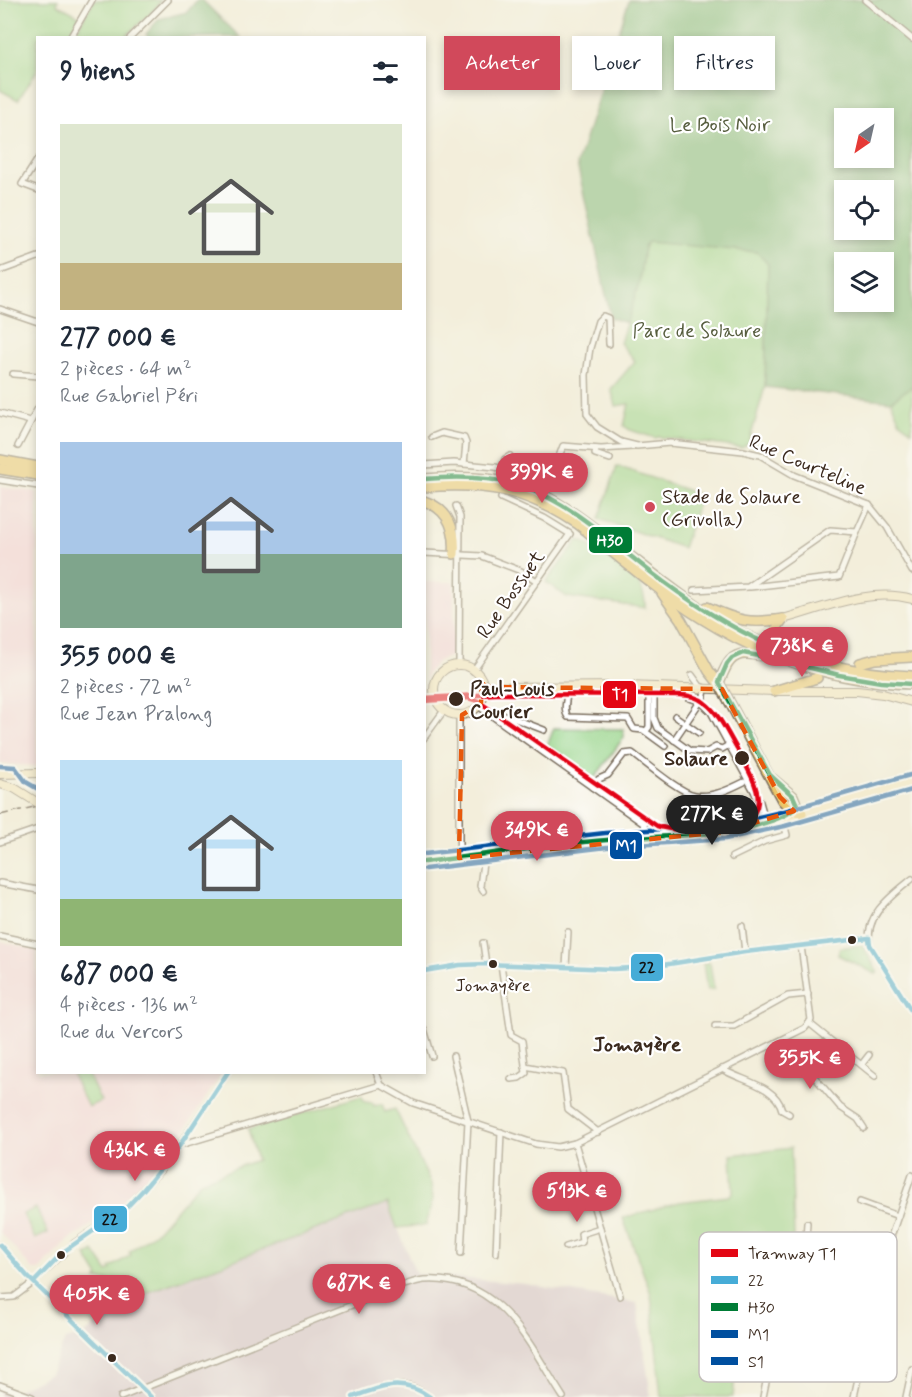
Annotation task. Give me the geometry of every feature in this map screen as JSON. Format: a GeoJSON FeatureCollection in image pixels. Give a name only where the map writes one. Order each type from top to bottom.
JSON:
{"type":"FeatureCollection","features":[{"type":"Feature","properties":{"kind":"highway"},"geometry":{"type":"LineString","coordinates":[[0,460],[36,467]]}},
{"type":"Feature","properties":{"kind":"highway"},"geometry":{"type":"LineString","coordinates":[[0,468],[36,475]]}},
{"type":"Feature","properties":{"kind":"highway"},"geometry":{"type":"LineString","coordinates":[[426,479],[455,476],[492,480],[523,487],[554,500],[580,517],[698,607],[737,630],[792,654],[840,668],[883,675],[912,676]]}},
{"type":"Feature","properties":{"kind":"highway"},"geometry":{"type":"LineString","coordinates":[[426,487],[472,485],[507,491],[534,500],[578,524],[660,588],[718,629],[771,655],[839,675],[881,682],[912,684]]}},
{"type":"Feature","properties":{"kind":"highway"},"geometry":{"type":"LineString","coordinates":[[426,502],[442,510],[450,521],[457,554]]}},
{"type":"Feature","properties":{"kind":"highway"},"geometry":{"type":"LineString","coordinates":[[660,588],[664,598],[681,620],[709,671],[719,683],[782,800],[792,814]]}},
{"type":"Feature","properties":{"kind":"highway"},"geometry":{"type":"LineString","coordinates":[[698,607],[708,607],[740,620],[764,622],[783,619]]}},
{"type":"Feature","properties":{"kind":"highway"},"geometry":{"type":"LineString","coordinates":[[783,619],[775,636],[792,654]]}},
{"type":"Feature","properties":{"kind":"highway"},"geometry":{"type":"LineString","coordinates":[[719,683],[727,664],[737,655],[743,653],[759,656],[771,655]]}},
{"type":"Feature","properties":{"kind":"highway"},"geometry":{"type":"LineString","coordinates":[[860,663],[875,659],[912,657]]}},
{"type":"Feature","properties":{"kind":"highway"},"geometry":{"type":"LineString","coordinates":[[774,691],[817,678]]}},
{"type":"Feature","properties":{"kind":"main road"},"geometry":{"type":"LineString","coordinates":[[783,619],[871,597],[894,596],[912,599]]}},
{"type":"Feature","properties":{"kind":"main road"},"geometry":{"type":"LineString","coordinates":[[426,692],[434,687],[442,672],[449,667],[459,665],[473,670],[482,683],[489,687],[568,686],[857,691],[883,694],[912,702]]}},
{"type":"Feature","properties":{"kind":"main road"},"geometry":{"type":"LineString","coordinates":[[434,687],[436,699],[445,709],[459,715],[469,712],[480,704],[483,694],[482,683]]}},
{"type":"Feature","properties":{"kind":"main road"},"geometry":{"type":"LineString","coordinates":[[0,774],[36,773]]}},
{"type":"Feature","properties":{"kind":"main road"},"geometry":{"type":"LineString","coordinates":[[426,862],[647,836],[708,834],[769,822],[912,782]]}},
{"type":"Feature","properties":{"kind":"main road"},"geometry":{"type":"LineString","coordinates":[[0,784],[14,788],[36,802]]}},
{"type":"Feature","properties":{"kind":"street"},"geometry":{"type":"LineString","coordinates":[[71,36],[92,0]]}},
{"type":"Feature","properties":{"kind":"street"},"geometry":{"type":"LineString","coordinates":[[132,36],[168,0]]}},
{"type":"Feature","properties":{"kind":"street"},"geometry":{"type":"LineString","coordinates":[[865,0],[912,39]]}},
{"type":"Feature","properties":{"kind":"street"},"geometry":{"type":"LineString","coordinates":[[36,162],[22,184],[36,189]]}},
{"type":"Feature","properties":{"kind":"street"},"geometry":{"type":"LineString","coordinates":[[0,271],[36,258]]}},
{"type":"Feature","properties":{"kind":"street"},"geometry":{"type":"LineString","coordinates":[[0,309],[36,321]]}},
{"type":"Feature","properties":{"kind":"street","name":"Rue Courteline"},"geometry":{"type":"LineString","coordinates":[[609,344],[608,318],[603,316],[598,321],[590,348],[586,375],[587,414],[597,427],[610,436],[637,446],[670,443],[760,455],[794,475],[869,505],[887,527],[912,571]]}},
{"type":"Feature","properties":{"kind":"street"},"geometry":{"type":"LineString","coordinates":[[13,374],[36,376]]}},
{"type":"Feature","properties":{"kind":"street"},"geometry":{"type":"LineString","coordinates":[[18,446],[36,411]]}},
{"type":"Feature","properties":{"kind":"street"},"geometry":{"type":"LineString","coordinates":[[0,413],[30,421]]}},
{"type":"Feature","properties":{"kind":"street"},"geometry":{"type":"LineString","coordinates":[[435,434],[446,431],[462,436],[466,456],[464,464]]}},
{"type":"Feature","properties":{"kind":"street"},"geometry":{"type":"LineString","coordinates":[[465,445],[472,435]]}},
{"type":"Feature","properties":{"kind":"street"},"geometry":{"type":"LineString","coordinates":[[426,465],[464,464],[543,478],[554,470],[563,446],[596,448],[637,446]]}},
{"type":"Feature","properties":{"kind":"street"},"geometry":{"type":"LineString","coordinates":[[596,448],[596,454],[610,459]]}},
{"type":"Feature","properties":{"kind":"street"},"geometry":{"type":"LineString","coordinates":[[501,469],[509,459]]}},
{"type":"Feature","properties":{"kind":"street"},"geometry":{"type":"LineString","coordinates":[[0,480],[36,486]]}},
{"type":"Feature","properties":{"kind":"street","name":"Rue Bossuet"},"geometry":{"type":"LineString","coordinates":[[473,670],[570,534],[544,518],[501,498]]}},
{"type":"Feature","properties":{"kind":"street"},"geometry":{"type":"LineString","coordinates":[[694,590],[748,587],[839,577],[869,505]]}},
{"type":"Feature","properties":{"kind":"street"},"geometry":{"type":"LineString","coordinates":[[456,506],[460,517],[457,554],[459,665]]}},
{"type":"Feature","properties":{"kind":"street"},"geometry":{"type":"LineString","coordinates":[[748,587],[830,530],[857,532]]}},
{"type":"Feature","properties":{"kind":"street"},"geometry":{"type":"LineString","coordinates":[[426,553],[482,556],[521,571],[537,581]]}},
{"type":"Feature","properties":{"kind":"street"},"geometry":{"type":"LineString","coordinates":[[674,740],[705,696],[705,688],[700,686],[692,675],[685,688]]}},
{"type":"Feature","properties":{"kind":"street"},"geometry":{"type":"LineString","coordinates":[[568,686],[566,716],[627,718],[634,729],[645,732],[665,746]]}},
{"type":"Feature","properties":{"kind":"street"},"geometry":{"type":"LineString","coordinates":[[645,732],[649,727],[652,687]]}},
{"type":"Feature","properties":{"kind":"street"},"geometry":{"type":"LineString","coordinates":[[652,687],[654,718],[658,728],[690,751],[707,752],[716,747],[722,749],[729,745]]}},
{"type":"Feature","properties":{"kind":"street"},"geometry":{"type":"LineString","coordinates":[[687,697],[701,702],[711,712],[769,822]]}},
{"type":"Feature","properties":{"kind":"street"},"geometry":{"type":"LineString","coordinates":[[480,704],[481,708],[644,824],[647,836]]}},
{"type":"Feature","properties":{"kind":"street"},"geometry":{"type":"LineString","coordinates":[[426,735],[445,709]]}},
{"type":"Feature","properties":{"kind":"street"},"geometry":{"type":"LineString","coordinates":[[459,715],[459,858]]}},
{"type":"Feature","properties":{"kind":"street"},"geometry":{"type":"LineString","coordinates":[[501,721],[505,715],[544,730]]}},
{"type":"Feature","properties":{"kind":"street"},"geometry":{"type":"LineString","coordinates":[[675,716],[699,733]]}},
{"type":"Feature","properties":{"kind":"street"},"geometry":{"type":"LineString","coordinates":[[592,787],[598,779],[608,776],[628,752],[694,795],[723,792],[744,782]]}},
{"type":"Feature","properties":{"kind":"street"},"geometry":{"type":"LineString","coordinates":[[732,857],[765,841],[787,835],[792,814]]}},
{"type":"Feature","properties":{"kind":"street"},"geometry":{"type":"LineString","coordinates":[[0,842],[36,830]]}},
{"type":"Feature","properties":{"kind":"street"},"geometry":{"type":"LineString","coordinates":[[483,891],[480,886],[484,855]]}},
{"type":"Feature","properties":{"kind":"street"},"geometry":{"type":"LineString","coordinates":[[912,879],[877,912],[871,925],[869,938],[870,945],[912,1012]]}},
{"type":"Feature","properties":{"kind":"street"},"geometry":{"type":"LineString","coordinates":[[0,883],[36,890]]}},
{"type":"Feature","properties":{"kind":"street"},"geometry":{"type":"LineString","coordinates":[[742,926],[746,952]]}},
{"type":"Feature","properties":{"kind":"street"},"geometry":{"type":"LineString","coordinates":[[566,967],[568,932]]}},
{"type":"Feature","properties":{"kind":"street"},"geometry":{"type":"LineString","coordinates":[[0,936],[36,944]]}},
{"type":"Feature","properties":{"kind":"street"},"geometry":{"type":"LineString","coordinates":[[426,971],[460,965],[486,964],[613,969],[650,967],[746,952],[869,938]]}},
{"type":"Feature","properties":{"kind":"street"},"geometry":{"type":"LineString","coordinates":[[483,943],[486,964]]}},
{"type":"Feature","properties":{"kind":"street"},"geometry":{"type":"LineString","coordinates":[[377,1074],[381,1085],[413,1103],[536,1144],[558,1147],[575,1143],[805,1028],[811,1020],[801,946]]}},
{"type":"Feature","properties":{"kind":"street"},"geometry":{"type":"LineString","coordinates":[[501,964],[512,1035],[522,1041],[526,1073],[519,1078],[512,1079]]}},
{"type":"Feature","properties":{"kind":"street"},"geometry":{"type":"LineString","coordinates":[[715,1026],[734,1026],[788,996],[808,994]]}},
{"type":"Feature","properties":{"kind":"street"},"geometry":{"type":"LineString","coordinates":[[809,1023],[875,1076]]}},
{"type":"Feature","properties":{"kind":"street"},"geometry":{"type":"LineString","coordinates":[[426,1036],[432,1056]]}},
{"type":"Feature","properties":{"kind":"street"},"geometry":{"type":"LineString","coordinates":[[771,1046],[774,1050],[807,1068],[840,1107],[858,1119],[864,1128]]}},
{"type":"Feature","properties":{"kind":"street"},"geometry":{"type":"LineString","coordinates":[[862,1065],[869,1055]]}},
{"type":"Feature","properties":{"kind":"street"},"geometry":{"type":"LineString","coordinates":[[453,1056],[468,1121],[461,1253]]}},
{"type":"Feature","properties":{"kind":"street"},"geometry":{"type":"LineString","coordinates":[[525,1066],[563,1073],[568,1109],[598,1132]]}},
{"type":"Feature","properties":{"kind":"street"},"geometry":{"type":"LineString","coordinates":[[722,1069],[769,1092],[780,1100],[782,1110],[789,1114]]}},
{"type":"Feature","properties":{"kind":"street"},"geometry":{"type":"LineString","coordinates":[[0,1298],[14,1297],[34,1282],[74,1243],[126,1208],[168,1162],[227,1074]]}},
{"type":"Feature","properties":{"kind":"street"},"geometry":{"type":"LineString","coordinates":[[180,1145],[381,1085]]}},
{"type":"Feature","properties":{"kind":"street"},"geometry":{"type":"LineString","coordinates":[[496,1252],[501,1132]]}},
{"type":"Feature","properties":{"kind":"street"},"geometry":{"type":"LineString","coordinates":[[575,1143],[620,1296]]}},
{"type":"Feature","properties":{"kind":"street"},"geometry":{"type":"LineString","coordinates":[[893,1232],[912,1175]]}},
{"type":"Feature","properties":{"kind":"street"},"geometry":{"type":"LineString","coordinates":[[860,1203],[898,1216]]}},
{"type":"Feature","properties":{"kind":"street"},"geometry":{"type":"LineString","coordinates":[[806,1232],[807,1222]]}},
{"type":"Feature","properties":{"kind":"street"},"geometry":{"type":"LineString","coordinates":[[566,1247],[582,1242],[580,1234],[600,1228]]}},
{"type":"Feature","properties":{"kind":"street"},"geometry":{"type":"LineString","coordinates":[[0,1245],[34,1282],[151,1397]]}},
{"type":"Feature","properties":{"kind":"street"},"geometry":{"type":"LineString","coordinates":[[122,1397],[397,1287],[422,1280],[469,1286],[494,1300],[518,1326],[563,1397]]}},
{"type":"Feature","properties":{"kind":"street"},"geometry":{"type":"LineString","coordinates":[[906,1397],[912,1369]]}},
{"type":"Feature","properties":{"kind":"street"},"geometry":{"type":"LineString","coordinates":[[763,1397],[766,1382]]}},
{"type":"Feature","properties":{"kind":"street"},"geometry":{"type":"LineString","coordinates":[[854,1397],[857,1382]]}},
{"type":"Feature","properties":{"kind":"street"},"geometry":{"type":"LineString","coordinates":[[353,1397],[392,1384],[411,1386],[430,1397]]}},
{"type":"Feature","properties":{"kind":"street"},"geometry":{"type":"LineString","coordinates":[[0,1385],[32,1397]]}},
{"type":"Feature","properties":{"kind":"highlighted area"},"geometry":{"type":"Polygon","coordinates":[[[482,683],[487,687],[722,689],[780,797],[794,811],[723,832],[459,858],[462,715],[481,703],[482,683]]]}},
{"type":"Feature","properties":{"kind":"shaded area"},"geometry":{"type":"Polygon","coordinates":[[[0,487],[36,492],[36,766],[0,764],[0,487]]]}},
{"type":"Feature","properties":{"kind":"shaded area"},"geometry":{"type":"Polygon","coordinates":[[[426,582],[454,582],[454,655],[438,661],[426,678],[426,582]]]}},
{"type":"Feature","properties":{"kind":"shaded area"},"geometry":{"type":"Polygon","coordinates":[[[0,941],[36,950],[36,1074],[221,1074],[170,1153],[124,1204],[69,1240],[39,1270],[33,1270],[0,1232],[0,941]]]}},
{"type":"Feature","properties":{"kind":"shaded area"},"geometry":{"type":"Polygon","coordinates":[[[388,1203],[416,1274],[525,1284],[637,1303],[651,1397],[0,1397],[0,1391],[10,1394],[50,1374],[65,1340],[83,1336],[115,1308],[151,1291],[388,1203]]]}},
{"type":"Feature","properties":{"kind":"green space"},"geometry":{"type":"Polygon","coordinates":[[[0,0],[58,0],[57,4],[81,17],[70,36],[36,36],[36,73],[18,100],[0,90],[0,0]]]}},
{"type":"Feature","properties":{"kind":"green space"},"geometry":{"type":"Polygon","coordinates":[[[94,0],[161,0],[154,10],[126,36],[73,36],[94,0]]]}},
{"type":"Feature","properties":{"kind":"green space"},"geometry":{"type":"Polygon","coordinates":[[[197,0],[202,0],[239,36],[148,36],[146,34],[159,19],[187,12],[197,0]]]}},
{"type":"Feature","properties":{"kind":"green space","name":"Le Bois Noir"},"geometry":{"type":"Polygon","coordinates":[[[629,0],[912,0],[912,386],[891,401],[765,387],[768,264],[757,252],[648,242],[644,247],[639,283],[627,323],[611,318],[577,164],[600,90],[662,90],[662,36],[618,36],[629,0]]]}},
{"type":"Feature","properties":{"kind":"green space","name":"Parc de Solaure"},"geometry":{"type":"Polygon","coordinates":[[[648,241],[757,252],[768,264],[765,387],[749,443],[742,448],[655,438],[624,426],[629,404],[616,406],[611,389],[635,361],[620,343],[639,283],[644,247],[648,241]]]}},
{"type":"Feature","properties":{"kind":"green space"},"geometry":{"type":"Polygon","coordinates":[[[912,386],[912,431],[900,422],[891,401],[912,386]]]}},
{"type":"Feature","properties":{"kind":"green space","name":"Stade de Solaure (Grivolla)"},"geometry":{"type":"Polygon","coordinates":[[[617,466],[701,495],[683,548],[599,519],[617,466]]]}},
{"type":"Feature","properties":{"kind":"green space"},"geometry":{"type":"Polygon","coordinates":[[[578,540],[609,558],[637,581],[643,594],[645,608],[567,597],[546,582],[578,540]]]}},
{"type":"Feature","properties":{"kind":"green space"},"geometry":{"type":"Polygon","coordinates":[[[554,728],[623,729],[624,737],[594,779],[547,746],[554,728]]]}},
{"type":"Feature","properties":{"kind":"green space"},"geometry":{"type":"Polygon","coordinates":[[[862,945],[878,972],[876,974],[838,955],[840,948],[862,945]]]}},
{"type":"Feature","properties":{"kind":"green space"},"geometry":{"type":"Polygon","coordinates":[[[703,963],[710,963],[714,989],[707,990],[703,963]]]}},
{"type":"Feature","properties":{"kind":"green space"},"geometry":{"type":"Polygon","coordinates":[[[88,1074],[101,1101],[88,1107],[72,1075],[88,1074]]]}},
{"type":"Feature","properties":{"kind":"green space"},"geometry":{"type":"Polygon","coordinates":[[[361,1096],[365,1102],[373,1103],[374,1106],[382,1104],[385,1112],[395,1109],[431,1184],[433,1199],[426,1225],[397,1228],[388,1203],[151,1291],[115,1308],[109,1281],[97,1279],[99,1277],[86,1256],[94,1251],[108,1272],[110,1268],[131,1255],[129,1252],[158,1230],[201,1181],[257,1160],[248,1129],[361,1096]]]}},
{"type":"Feature","properties":{"kind":"green space"},"geometry":{"type":"Polygon","coordinates":[[[791,1148],[794,1232],[699,1232],[699,1382],[734,1382],[733,1397],[661,1397],[651,1294],[623,1218],[679,1202],[729,1196],[733,1192],[731,1155],[791,1148]]]}},
{"type":"Feature","properties":{"kind":"green space"},"geometry":{"type":"Polygon","coordinates":[[[36,1208],[48,1233],[35,1239],[23,1214],[36,1208]]]}},
{"type":"Feature","properties":{"kind":"railway"},"geometry":{"type":"LineString","coordinates":[[0,815],[36,806]]}},
{"type":"Feature","properties":{"kind":"tram line","name":"T1"},"geometry":{"type":"LineString","coordinates":[[426,698],[496,694],[679,695],[696,698],[710,707],[719,718],[745,764],[757,791],[758,802],[755,812],[747,819],[733,825],[678,830],[657,826],[478,701],[468,698],[426,701]]}},
{"type":"Feature","properties":{"kind":"transit line","name":"H30"},"geometry":{"type":"LineString","coordinates":[[426,479],[462,477],[512,483],[558,502],[695,604],[728,624],[780,650]]}},
{"type":"Feature","properties":{"kind":"transit line","name":"H30"},"geometry":{"type":"LineString","coordinates":[[426,862],[584,842],[727,831],[765,823],[788,813],[797,805],[793,796],[770,775],[719,682],[727,664],[732,658],[743,653],[759,656],[771,655],[839,675],[881,682],[912,684]]}},
{"type":"Feature","properties":{"kind":"transit line","name":"S1"},"geometry":{"type":"LineString","coordinates":[[0,766],[15,767],[26,782],[36,788]]}},
{"type":"Feature","properties":{"kind":"transit line","name":"S1"},"geometry":{"type":"LineString","coordinates":[[426,854],[605,833],[722,825],[781,812],[910,775]]}},
{"type":"Feature","properties":{"kind":"transit line","name":"M1"},"geometry":{"type":"LineString","coordinates":[[426,869],[607,847],[725,839],[785,826],[912,790]]}},
{"type":"Feature","properties":{"kind":"transit line","name":"22"},"geometry":{"type":"LineString","coordinates":[[869,938],[870,945],[912,1012]]}},
{"type":"Feature","properties":{"kind":"transit line","name":"22"},"geometry":{"type":"LineString","coordinates":[[426,971],[460,965],[486,964],[613,969],[650,967],[745,952],[869,938]]}},
{"type":"Feature","properties":{"kind":"transit line","name":"22"},"geometry":{"type":"LineString","coordinates":[[34,1282],[63,1252],[126,1208],[143,1190],[180,1145],[227,1074]]}},
{"type":"Feature","properties":{"kind":"transit line","name":"22"},"geometry":{"type":"LineString","coordinates":[[0,1245],[27,1276],[151,1397]]}},
{"type":"Feature","properties":{"kind":"transit line","name":"22"},"geometry":{"type":"LineString","coordinates":[[353,1397],[392,1386],[411,1387],[430,1397]]}},
{"type":"Feature","properties":{"kind":"place","name":"Stade de Solaure (Grivolla)"},"geometry":{"type":"Point","coordinates":[650,507]}},
{"type":"Feature","properties":{"kind":"place","name":"Paul-Louis Courier"},"geometry":{"type":"Point","coordinates":[456,699]}},
{"type":"Feature","properties":{"kind":"place","name":"Solaure"},"geometry":{"type":"Point","coordinates":[742,758]}},
{"type":"Feature","properties":{"kind":"place","name":"Jomayère"},"geometry":{"type":"Point","coordinates":[493,964]}},
{"type":"Feature","properties":{"kind":"district","name":"Jomayère"},"geometry":{"type":"Point","coordinates":[637,1044]}}]}
